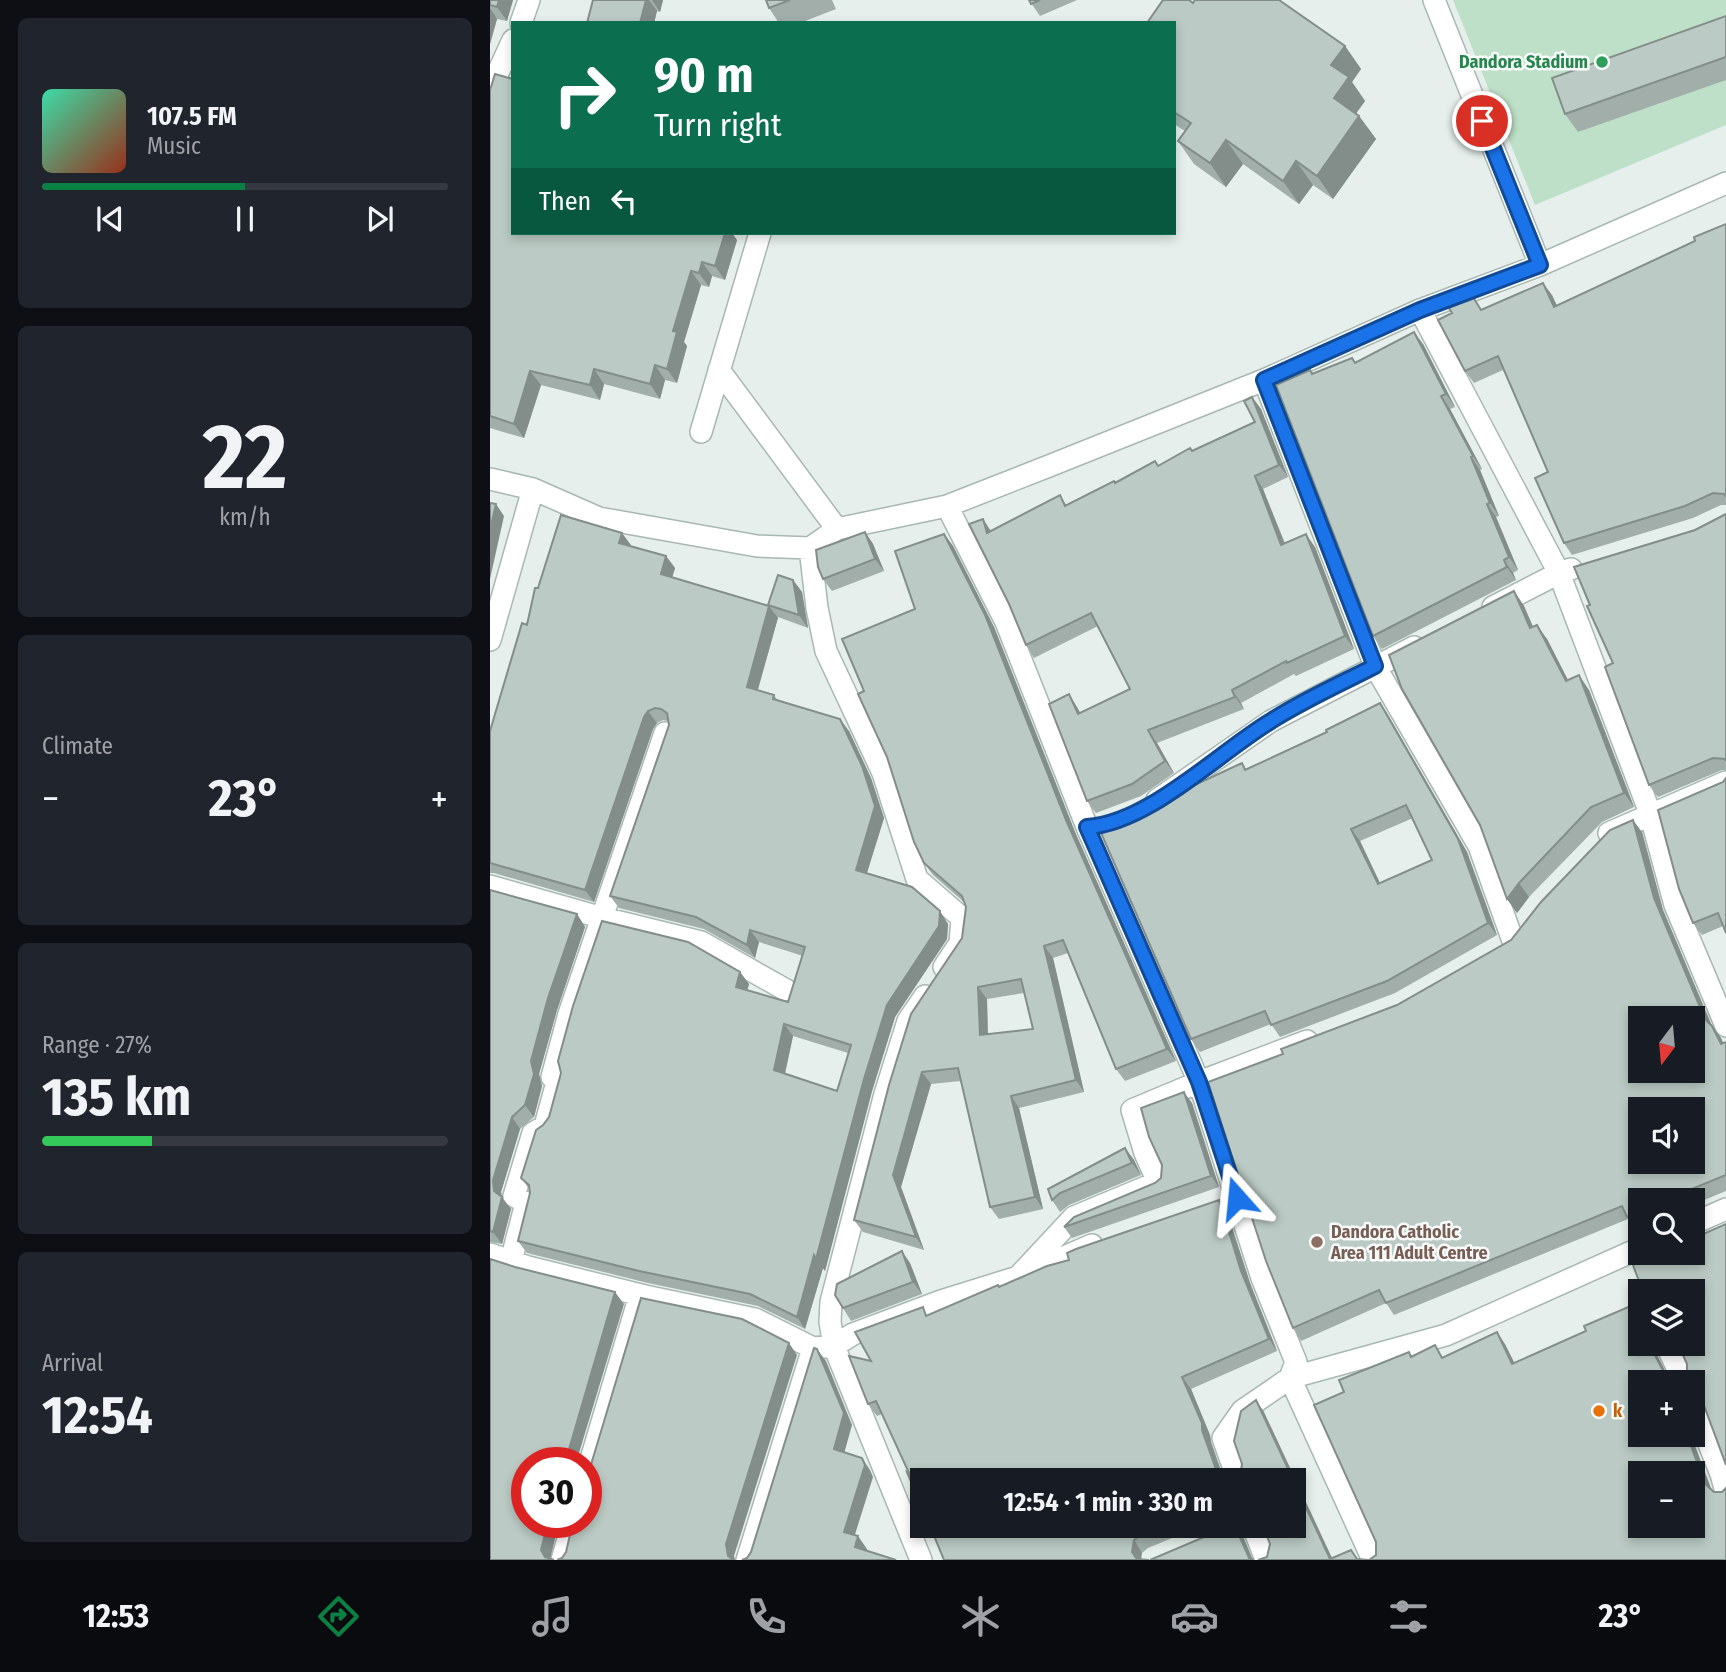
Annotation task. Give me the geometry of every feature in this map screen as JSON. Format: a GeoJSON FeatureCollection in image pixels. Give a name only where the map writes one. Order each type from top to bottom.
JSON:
{"type":"FeatureCollection","features":[{"type":"Feature","properties":{"kind":"street"},"geometry":{"type":"LineString","coordinates":[[522,21],[529,0]]}},
{"type":"Feature","properties":{"kind":"street"},"geometry":{"type":"LineString","coordinates":[[1434,0],[1540,265]]}},
{"type":"Feature","properties":{"kind":"street"},"geometry":{"type":"LineString","coordinates":[[490,90],[511,44]]}},
{"type":"Feature","properties":{"kind":"street"},"geometry":{"type":"LineString","coordinates":[[490,479],[533,489],[599,518],[757,546],[810,548],[837,529],[947,506],[1264,380],[1420,310],[1540,265],[1726,183]]}},
{"type":"Feature","properties":{"kind":"street"},"geometry":{"type":"LineString","coordinates":[[701,432],[759,235]]}},
{"type":"Feature","properties":{"kind":"street"},"geometry":{"type":"LineString","coordinates":[[1420,310],[1559,573],[1650,813],[1675,905],[1726,1027]]}},
{"type":"Feature","properties":{"kind":"street"},"geometry":{"type":"LineString","coordinates":[[719,370],[837,529]]}},
{"type":"Feature","properties":{"kind":"street"},"geometry":{"type":"LineString","coordinates":[[1264,380],[1375,666],[1479,846],[1513,941]]}},
{"type":"Feature","properties":{"kind":"street"},"geometry":{"type":"LineString","coordinates":[[490,640],[533,489]]}},
{"type":"Feature","properties":{"kind":"street"},"geometry":{"type":"LineString","coordinates":[[947,506],[1006,622],[1095,826],[1199,1082],[1262,1278],[1296,1362],[1290,1378],[1373,1560]]}},
{"type":"Feature","properties":{"kind":"street"},"geometry":{"type":"LineString","coordinates":[[747,1560],[823,1347],[830,1322],[831,1302],[885,1094],[908,1021],[960,943],[962,918],[917,878],[883,774],[826,652],[817,608],[810,548]]}},
{"type":"Feature","properties":{"kind":"street"},"geometry":{"type":"LineString","coordinates":[[1477,616],[1559,573],[1584,565]]}},
{"type":"Feature","properties":{"kind":"street"},"geometry":{"type":"LineString","coordinates":[[1136,812],[1147,808],[1271,721],[1430,640]]}},
{"type":"Feature","properties":{"kind":"street"},"geometry":{"type":"LineString","coordinates":[[511,1261],[526,1203],[514,1196],[533,1133],[545,1126],[557,1082],[552,1077],[569,1014],[665,733]]}},
{"type":"Feature","properties":{"kind":"street"},"geometry":{"type":"LineString","coordinates":[[1597,846],[1611,831],[1726,782]]}},
{"type":"Feature","properties":{"kind":"street"},"geometry":{"type":"LineString","coordinates":[[490,886],[701,942],[786,990]]}},
{"type":"Feature","properties":{"kind":"street"},"geometry":{"type":"LineString","coordinates":[[1490,954],[1513,941],[1526,923]]}},
{"type":"Feature","properties":{"kind":"street"},"geometry":{"type":"LineString","coordinates":[[1018,1277],[1074,1217],[1158,1182],[1145,1153],[1132,1110],[1325,1034]]}},
{"type":"Feature","properties":{"kind":"street"},"geometry":{"type":"LineString","coordinates":[[1212,1204],[1237,1198]]}},
{"type":"Feature","properties":{"kind":"street"},"geometry":{"type":"LineString","coordinates":[[1705,1218],[1726,1209]]}},
{"type":"Feature","properties":{"kind":"street"},"geometry":{"type":"LineString","coordinates":[[823,1347],[941,1301],[1018,1277],[1106,1240]]}},
{"type":"Feature","properties":{"kind":"street"},"geometry":{"type":"LineString","coordinates":[[1234,1468],[1223,1438],[1242,1411],[1290,1378],[1446,1335],[1628,1253]]}},
{"type":"Feature","properties":{"kind":"street"},"geometry":{"type":"LineString","coordinates":[[490,1254],[639,1295],[755,1319],[823,1347],[921,1560]]}},
{"type":"Feature","properties":{"kind":"street"},"geometry":{"type":"LineString","coordinates":[[594,1447],[639,1295]]}},
{"type":"Feature","properties":{"kind":"street"},"geometry":{"type":"LineString","coordinates":[[1705,1434],[1726,1492]]}},
{"type":"Feature","properties":{"kind":"street"},"geometry":{"type":"LineString","coordinates":[[562,1560],[568,1538]]}},
{"type":"Feature","properties":{"kind":"street"},"geometry":{"type":"LineString","coordinates":[[1258,1538],[1266,1560]]}},
{"type":"Feature","properties":{"kind":"green space","name":"Dandora Stadium"},"geometry":{"type":"Polygon","coordinates":[[[1453,0],[1726,0],[1726,125],[1535,205],[1453,0]]]}},
{"type":"Feature","properties":{"kind":"building"},"geometry":{"type":"Polygon","coordinates":[[[490,0],[499,0],[497,7],[490,5],[490,0]]]}},
{"type":"Feature","properties":{"kind":"building"},"geometry":{"type":"Polygon","coordinates":[[[593,0],[646,0],[641,21],[588,21],[593,0]]]}},
{"type":"Feature","properties":{"kind":"building"},"geometry":{"type":"Polygon","coordinates":[[[766,0],[790,0],[769,8],[766,0]]]}},
{"type":"Feature","properties":{"kind":"building"},"geometry":{"type":"Polygon","coordinates":[[[1163,0],[1189,0],[1193,3],[1195,0],[1279,0],[1345,46],[1331,65],[1349,77],[1334,98],[1359,116],[1317,176],[1296,161],[1283,181],[1226,140],[1210,163],[1178,141],[1191,123],[1176,113],[1176,21],[1148,21],[1163,0]]]}},
{"type":"Feature","properties":{"kind":"building"},"geometry":{"type":"Polygon","coordinates":[[[1726,16],[1726,57],[1565,114],[1552,78],[1726,16]]]}},
{"type":"Feature","properties":{"kind":"building"},"geometry":{"type":"Polygon","coordinates":[[[495,74],[511,78],[511,235],[724,235],[715,266],[702,262],[699,273],[691,271],[673,331],[677,332],[667,369],[655,365],[650,384],[594,369],[590,385],[530,371],[514,424],[490,416],[490,90],[495,74]]]}},
{"type":"Feature","properties":{"kind":"building"},"geometry":{"type":"Polygon","coordinates":[[[1726,224],[1726,496],[1713,493],[1685,506],[1564,543],[1535,478],[1548,472],[1498,356],[1465,371],[1438,320],[1452,313],[1447,305],[1470,292],[1481,310],[1543,283],[1554,307],[1695,241],[1694,237],[1726,224]]]}},
{"type":"Feature","properties":{"kind":"building"},"geometry":{"type":"Polygon","coordinates":[[[1414,332],[1446,394],[1441,396],[1473,456],[1471,457],[1490,503],[1487,504],[1509,557],[1504,560],[1507,567],[1373,636],[1276,385],[1310,370],[1312,374],[1352,358],[1355,363],[1414,332]]]}},
{"type":"Feature","properties":{"kind":"building"},"geometry":{"type":"Polygon","coordinates":[[[1252,397],[1279,465],[1255,476],[1281,545],[1306,534],[1345,636],[1287,663],[1286,661],[1232,690],[1235,697],[1148,730],[1165,761],[1132,784],[1087,801],[1049,704],[1069,694],[1078,714],[1130,689],[1091,613],[1026,645],[969,524],[983,519],[987,533],[1060,495],[1065,506],[1155,461],[1158,466],[1190,448],[1192,451],[1255,422],[1244,401],[1252,397]]]}},
{"type":"Feature","properties":{"kind":"building"},"geometry":{"type":"Polygon","coordinates":[[[490,503],[496,504],[490,530],[490,503]]]}},
{"type":"Feature","properties":{"kind":"building"},"geometry":{"type":"Polygon","coordinates":[[[1726,514],[1726,761],[1713,758],[1649,785],[1605,667],[1613,663],[1587,606],[1590,605],[1574,567],[1695,530],[1726,514]]]}},
{"type":"Feature","properties":{"kind":"building"},"geometry":{"type":"Polygon","coordinates":[[[561,515],[622,533],[619,543],[666,556],[661,574],[769,606],[747,687],[774,695],[773,699],[840,719],[862,766],[875,806],[856,870],[912,887],[940,911],[939,926],[887,1005],[864,1079],[816,1259],[814,1255],[797,1317],[750,1294],[639,1271],[518,1241],[530,1193],[529,1185],[521,1178],[536,1130],[549,1117],[561,1073],[558,1061],[573,1006],[602,921],[688,942],[740,972],[736,987],[788,1002],[805,947],[750,930],[747,945],[696,917],[610,896],[669,725],[667,713],[661,709],[648,711],[644,717],[585,890],[490,863],[490,731],[522,623],[527,625],[535,588],[538,588],[561,515]],[[784,1024],[774,1070],[837,1091],[851,1045],[784,1024]]]}},
{"type":"Feature","properties":{"kind":"building"},"geometry":{"type":"Polygon","coordinates":[[[865,532],[875,559],[823,579],[816,550],[865,532]]]}},
{"type":"Feature","properties":{"kind":"building"},"geometry":{"type":"Polygon","coordinates":[[[944,534],[985,615],[1066,820],[1167,1049],[1116,1069],[1063,940],[1044,946],[1076,1080],[1011,1096],[1035,1197],[990,1207],[958,1068],[922,1072],[893,1175],[916,1237],[854,1220],[889,1085],[911,1014],[962,938],[966,907],[962,896],[924,863],[914,842],[887,757],[858,694],[864,691],[842,639],[915,609],[895,551],[944,534]],[[1021,979],[978,987],[980,1035],[1033,1029],[1021,979]]]}},
{"type":"Feature","properties":{"kind":"building"},"geometry":{"type":"Polygon","coordinates":[[[778,575],[793,580],[799,615],[768,605],[778,575]]]}},
{"type":"Feature","properties":{"kind":"building"},"geometry":{"type":"Polygon","coordinates":[[[1514,591],[1530,628],[1537,625],[1566,681],[1579,675],[1624,793],[1591,807],[1507,899],[1480,825],[1402,689],[1389,655],[1514,591]]]}},
{"type":"Feature","properties":{"kind":"building"},"geometry":{"type":"Polygon","coordinates":[[[1380,703],[1458,839],[1488,923],[1387,981],[1271,1025],[1265,1011],[1191,1039],[1098,826],[1143,808],[1178,784],[1182,791],[1242,763],[1245,770],[1327,732],[1326,730],[1380,703]],[[1406,805],[1351,829],[1378,884],[1432,860],[1406,805]]]}},
{"type":"Feature","properties":{"kind":"building"},"geometry":{"type":"Polygon","coordinates":[[[1726,778],[1726,933],[1718,913],[1693,923],[1679,889],[1658,810],[1723,782],[1726,778]]]}},
{"type":"Feature","properties":{"kind":"building"},"geometry":{"type":"Polygon","coordinates":[[[1633,820],[1654,898],[1700,1006],[1628,1006],[1628,1083],[1705,1083],[1705,1019],[1712,1026],[1721,1044],[1726,1042],[1726,1175],[1694,1188],[1628,1188],[1627,1217],[1622,1206],[1386,1303],[1379,1290],[1293,1328],[1266,1261],[1208,1082],[1283,1054],[1281,1049],[1397,1005],[1511,940],[1541,902],[1610,830],[1633,820]]]}},
{"type":"Feature","properties":{"kind":"building"},"geometry":{"type":"Polygon","coordinates":[[[490,890],[577,914],[548,998],[531,1061],[534,1074],[525,1105],[512,1117],[493,1180],[494,1191],[502,1197],[493,1232],[490,1231],[490,890]]]}},
{"type":"Feature","properties":{"kind":"building"},"geometry":{"type":"Polygon","coordinates":[[[1184,1092],[1211,1176],[1064,1227],[1074,1217],[1155,1183],[1161,1178],[1162,1165],[1149,1137],[1141,1108],[1184,1092]]]}},
{"type":"Feature","properties":{"kind":"building"},"geometry":{"type":"Polygon","coordinates":[[[1125,1148],[1132,1163],[1060,1193],[1052,1200],[1048,1189],[1125,1148]]]}},
{"type":"Feature","properties":{"kind":"building"},"geometry":{"type":"Polygon","coordinates":[[[1219,1200],[1241,1271],[1269,1339],[1182,1377],[1202,1423],[1216,1468],[910,1468],[910,1479],[876,1401],[868,1404],[849,1356],[871,1361],[855,1332],[923,1307],[926,1316],[998,1285],[999,1287],[1047,1266],[1069,1260],[1067,1253],[1219,1200]]]}},
{"type":"Feature","properties":{"kind":"building"},"geometry":{"type":"Polygon","coordinates":[[[1726,1224],[1726,1465],[1705,1408],[1705,1370],[1687,1370],[1683,1356],[1705,1356],[1705,1279],[1638,1279],[1633,1265],[1705,1265],[1705,1233],[1726,1224]]]}},
{"type":"Feature","properties":{"kind":"building"},"geometry":{"type":"Polygon","coordinates":[[[902,1251],[913,1282],[843,1308],[835,1295],[837,1284],[902,1251]]]}},
{"type":"Feature","properties":{"kind":"building"},"geometry":{"type":"Polygon","coordinates":[[[490,1259],[615,1292],[570,1447],[511,1447],[511,1538],[544,1538],[541,1550],[545,1557],[554,1560],[490,1560],[490,1259]]]}},
{"type":"Feature","properties":{"kind":"building"},"geometry":{"type":"Polygon","coordinates":[[[641,1298],[742,1319],[789,1343],[726,1544],[728,1556],[734,1560],[557,1560],[566,1552],[569,1538],[602,1538],[602,1447],[596,1447],[641,1298]]]}},
{"type":"Feature","properties":{"kind":"building"},"geometry":{"type":"Polygon","coordinates":[[[1628,1307],[1628,1356],[1655,1356],[1663,1370],[1628,1370],[1628,1447],[1691,1447],[1697,1461],[1628,1461],[1628,1538],[1705,1538],[1705,1484],[1714,1492],[1722,1492],[1726,1488],[1726,1560],[1369,1560],[1376,1555],[1376,1542],[1314,1405],[1344,1392],[1339,1380],[1409,1352],[1411,1357],[1435,1345],[1442,1358],[1497,1332],[1512,1364],[1586,1331],[1584,1326],[1628,1307]]]}},
{"type":"Feature","properties":{"kind":"building"},"geometry":{"type":"Polygon","coordinates":[[[814,1348],[817,1349],[844,1413],[834,1449],[862,1458],[865,1465],[844,1532],[858,1536],[855,1547],[896,1560],[742,1560],[751,1552],[814,1348]]]}},
{"type":"Feature","properties":{"kind":"building"},"geometry":{"type":"Polygon","coordinates":[[[1256,1400],[1288,1468],[1241,1468],[1234,1441],[1241,1411],[1256,1400]]]}},
{"type":"Feature","properties":{"kind":"building"},"geometry":{"type":"Polygon","coordinates":[[[1306,1507],[1330,1559],[1351,1550],[1357,1559],[1369,1560],[1258,1560],[1267,1557],[1270,1544],[1268,1538],[1306,1538],[1306,1507]]]}},
{"type":"Feature","properties":{"kind":"building"},"geometry":{"type":"Polygon","coordinates":[[[935,1538],[1136,1538],[1132,1552],[1137,1559],[1149,1560],[944,1560],[935,1538]]]}},
{"type":"Feature","properties":{"kind":"building"},"geometry":{"type":"Polygon","coordinates":[[[1202,1538],[1240,1538],[1249,1558],[1254,1560],[1150,1560],[1202,1538]]]}},
{"type":"Feature","properties":{"kind":"place","name":"Dandora Stadium"},"geometry":{"type":"Point","coordinates":[1602,62]}},
{"type":"Feature","properties":{"kind":"place","name":"Dandora Catholic Area 111 Adult Centre"},"geometry":{"type":"Point","coordinates":[1317,1242]}},
{"type":"Feature","properties":{"kind":"place","name":"k"},"geometry":{"type":"Point","coordinates":[1599,1411]}},
{"type":"Feature","properties":{"kind":"route"},"geometry":{"type":"LineString","coordinates":[[1237,1198],[1204,1094],[1087,827],[1103,826],[1147,808],[1271,721],[1375,666],[1264,380],[1420,310],[1540,265],[1482,121]]}}]}
